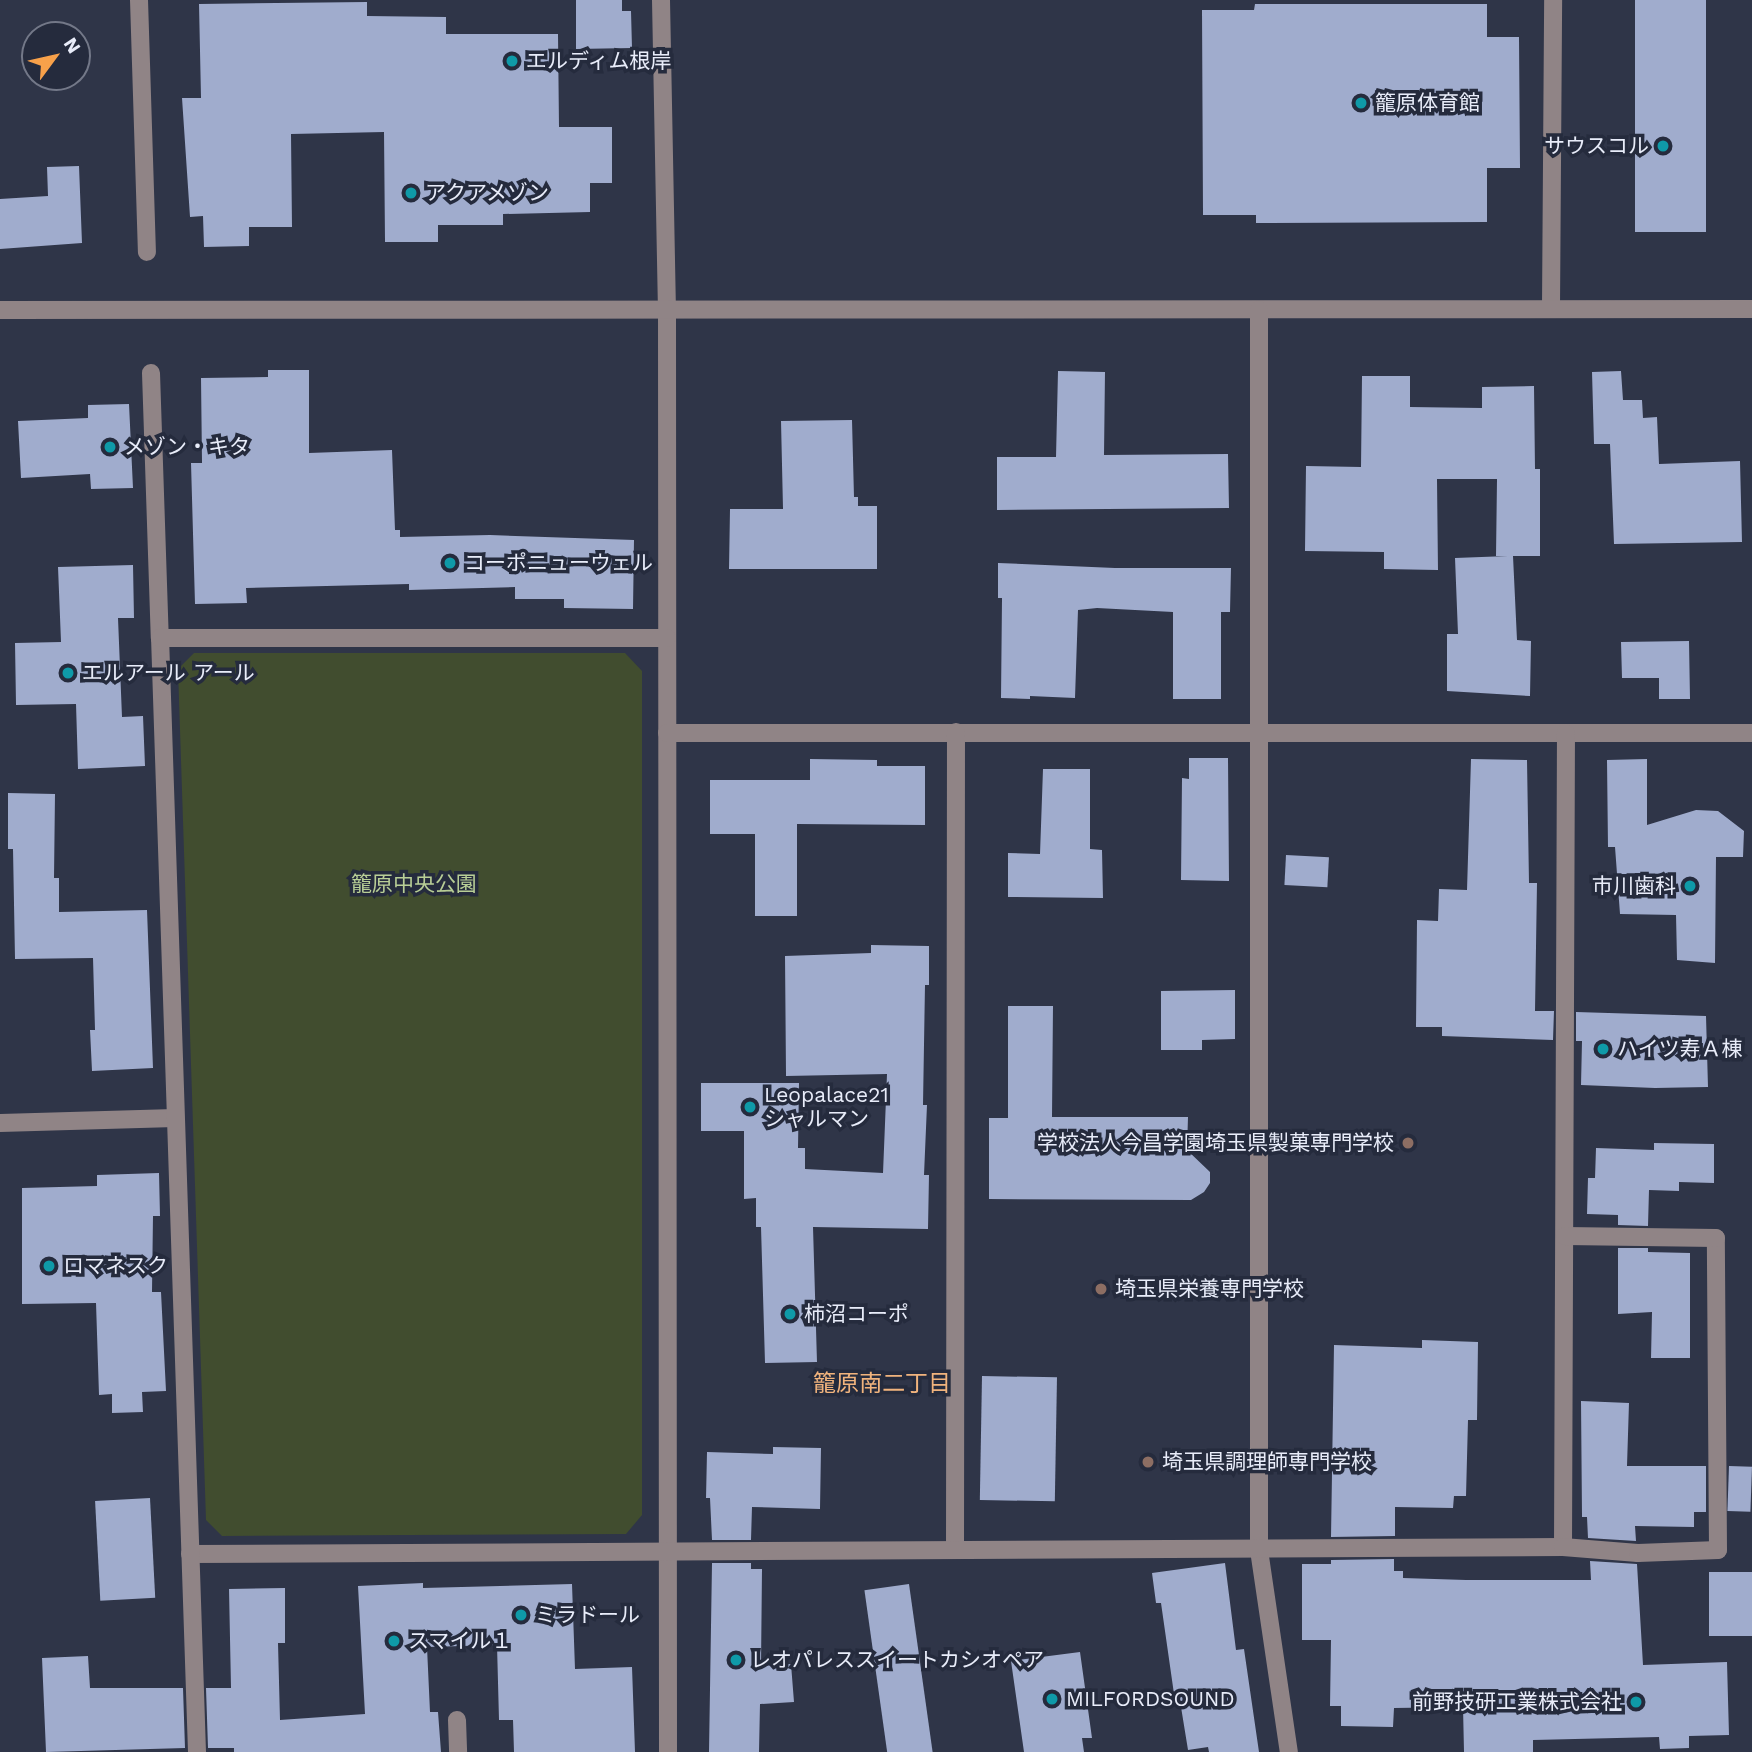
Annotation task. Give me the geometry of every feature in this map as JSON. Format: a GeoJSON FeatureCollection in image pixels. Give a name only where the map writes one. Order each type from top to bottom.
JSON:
{"type":"FeatureCollection","features":[{"type":"Feature","properties":{"kind":"street"},"geometry":{"type":"LineString","coordinates":[[139,0],[147,252]]}},
{"type":"Feature","properties":{"kind":"street"},"geometry":{"type":"LineString","coordinates":[[661,0],[667,311],[667,1752]]}},
{"type":"Feature","properties":{"kind":"street"},"geometry":{"type":"LineString","coordinates":[[1551,307],[1553,0]]}},
{"type":"Feature","properties":{"kind":"street"},"geometry":{"type":"LineString","coordinates":[[0,310],[1259,310],[1551,307],[1752,309]]}},
{"type":"Feature","properties":{"kind":"street"},"geometry":{"type":"LineString","coordinates":[[1259,310],[1259,1550],[1289,1752]]}},
{"type":"Feature","properties":{"kind":"street"},"geometry":{"type":"LineString","coordinates":[[151,373],[197,1752]]}},
{"type":"Feature","properties":{"kind":"street"},"geometry":{"type":"LineString","coordinates":[[160,638],[667,638]]}},
{"type":"Feature","properties":{"kind":"street"},"geometry":{"type":"LineString","coordinates":[[667,733],[1752,733]]}},
{"type":"Feature","properties":{"kind":"street"},"geometry":{"type":"LineString","coordinates":[[955,1549],[956,733]]}},
{"type":"Feature","properties":{"kind":"street"},"geometry":{"type":"LineString","coordinates":[[1563,1547],[1566,733]]}},
{"type":"Feature","properties":{"kind":"street"},"geometry":{"type":"LineString","coordinates":[[0,1123],[175,1118]]}},
{"type":"Feature","properties":{"kind":"street"},"geometry":{"type":"LineString","coordinates":[[190,1554],[1563,1547],[1638,1553],[1718,1550],[1716,1238],[1565,1236]]}},
{"type":"Feature","properties":{"kind":"street"},"geometry":{"type":"LineString","coordinates":[[457,1720],[458,1752]]}},
{"type":"Feature","properties":{"kind":"green space","name":"籠原中央公園"},"geometry":{"type":"Polygon","coordinates":[[[194,653],[625,653],[642,671],[642,1515],[626,1534],[222,1536],[206,1520],[178,669],[194,653]]]}},
{"type":"Feature","properties":{"kind":"building"},"geometry":{"type":"Polygon","coordinates":[[[576,0],[622,0],[622,11],[631,11],[632,48],[576,49],[576,0]]]}},
{"type":"Feature","properties":{"kind":"building","name":"サウスコル"},"geometry":{"type":"Polygon","coordinates":[[[1635,0],[1706,0],[1706,232],[1635,232],[1635,0]]]}},
{"type":"Feature","properties":{"kind":"building"},"geometry":{"type":"Polygon","coordinates":[[[367,2],[367,16],[446,17],[446,34],[558,34],[559,127],[612,127],[612,183],[590,183],[590,212],[503,214],[503,225],[438,225],[438,242],[385,242],[384,132],[291,134],[292,227],[249,227],[249,246],[204,247],[203,216],[190,217],[182,98],[201,98],[199,4],[367,2]]]}},
{"type":"Feature","properties":{"kind":"building","name":"籠原体育館"},"geometry":{"type":"Polygon","coordinates":[[[1255,4],[1487,4],[1487,37],[1519,37],[1520,168],[1487,168],[1487,222],[1256,223],[1256,215],[1203,215],[1202,10],[1254,10],[1255,4]]]}},
{"type":"Feature","properties":{"kind":"building"},"geometry":{"type":"Polygon","coordinates":[[[79,166],[82,243],[0,249],[0,199],[48,196],[47,167],[79,166]]]}},
{"type":"Feature","properties":{"kind":"building"},"geometry":{"type":"Polygon","coordinates":[[[268,370],[309,370],[309,453],[392,450],[395,530],[400,530],[400,537],[490,535],[634,540],[633,609],[564,608],[564,599],[515,599],[515,587],[409,590],[409,584],[246,588],[247,603],[195,604],[191,463],[202,463],[201,378],[268,377],[268,370]]]}},
{"type":"Feature","properties":{"kind":"building"},"geometry":{"type":"Polygon","coordinates":[[[1058,371],[1105,372],[1104,455],[1228,454],[1229,508],[997,510],[997,457],[1056,457],[1058,371]]]}},
{"type":"Feature","properties":{"kind":"building"},"geometry":{"type":"Polygon","coordinates":[[[1621,371],[1623,400],[1642,400],[1643,418],[1657,417],[1659,464],[1740,461],[1742,542],[1614,544],[1610,444],[1594,444],[1592,372],[1621,371]]]}},
{"type":"Feature","properties":{"kind":"building"},"geometry":{"type":"Polygon","coordinates":[[[1362,376],[1410,376],[1410,407],[1482,408],[1482,387],[1534,386],[1535,469],[1540,469],[1540,556],[1513,556],[1517,640],[1531,641],[1530,696],[1447,691],[1447,634],[1458,634],[1455,558],[1508,556],[1496,556],[1497,479],[1437,479],[1438,570],[1384,569],[1384,552],[1305,551],[1306,466],[1361,467],[1362,376]]]}},
{"type":"Feature","properties":{"kind":"building"},"geometry":{"type":"Polygon","coordinates":[[[129,404],[133,488],[91,489],[90,474],[21,478],[18,421],[88,418],[88,405],[129,404]]]}},
{"type":"Feature","properties":{"kind":"building"},"geometry":{"type":"Polygon","coordinates":[[[852,420],[854,497],[858,497],[858,506],[877,506],[877,569],[729,569],[730,509],[783,509],[781,421],[852,420]]]}},
{"type":"Feature","properties":{"kind":"building"},"geometry":{"type":"Polygon","coordinates":[[[998,563],[1115,568],[1231,568],[1230,612],[1221,612],[1221,699],[1173,699],[1173,612],[1097,608],[1078,610],[1075,698],[1001,698],[1002,598],[998,598],[998,563]]]}},
{"type":"Feature","properties":{"kind":"building"},"geometry":{"type":"Polygon","coordinates":[[[133,565],[134,618],[118,618],[122,717],[143,716],[145,766],[78,769],[76,704],[16,705],[15,643],[61,642],[58,567],[133,565]]]}},
{"type":"Feature","properties":{"kind":"building"},"geometry":{"type":"Polygon","coordinates":[[[1689,641],[1690,699],[1659,699],[1659,678],[1622,678],[1621,642],[1689,641]]]}},
{"type":"Feature","properties":{"kind":"building"},"geometry":{"type":"Polygon","coordinates":[[[1189,758],[1228,758],[1229,881],[1181,880],[1182,778],[1189,779],[1189,758]]]}},
{"type":"Feature","properties":{"kind":"building"},"geometry":{"type":"Polygon","coordinates":[[[810,759],[877,760],[877,766],[925,766],[925,825],[797,824],[797,916],[755,916],[755,834],[710,834],[710,780],[810,780],[810,759]]]}},
{"type":"Feature","properties":{"kind":"building"},"geometry":{"type":"Polygon","coordinates":[[[1471,759],[1527,760],[1529,883],[1537,883],[1535,1011],[1554,1011],[1553,1040],[1442,1036],[1442,1027],[1416,1027],[1417,920],[1438,921],[1439,889],[1467,890],[1471,759]]]}},
{"type":"Feature","properties":{"kind":"building"},"geometry":{"type":"Polygon","coordinates":[[[1647,759],[1647,825],[1696,810],[1718,811],[1744,831],[1743,857],[1716,857],[1715,963],[1677,960],[1676,915],[1620,914],[1615,847],[1608,847],[1607,760],[1647,759]]]}},
{"type":"Feature","properties":{"kind":"building"},"geometry":{"type":"Polygon","coordinates":[[[1043,769],[1090,769],[1090,849],[1102,850],[1103,898],[1008,897],[1008,853],[1040,854],[1043,769]]]}},
{"type":"Feature","properties":{"kind":"building"},"geometry":{"type":"Polygon","coordinates":[[[8,793],[55,794],[54,878],[59,878],[59,912],[147,910],[153,1068],[92,1071],[90,1030],[95,1030],[93,958],[15,959],[13,849],[8,849],[8,793]]]}},
{"type":"Feature","properties":{"kind":"building"},"geometry":{"type":"Polygon","coordinates":[[[1286,855],[1329,857],[1327,887],[1284,885],[1286,855]]]}},
{"type":"Feature","properties":{"kind":"building"},"geometry":{"type":"Polygon","coordinates":[[[871,945],[929,946],[929,985],[925,985],[923,1105],[927,1105],[924,1175],[929,1175],[928,1229],[813,1227],[817,1362],[765,1363],[761,1227],[756,1227],[756,1198],[744,1199],[744,1131],[701,1131],[701,1083],[799,1083],[798,1148],[805,1148],[805,1169],[883,1173],[887,1074],[786,1076],[785,956],[871,953],[871,945]]]}},
{"type":"Feature","properties":{"kind":"building"},"geometry":{"type":"Polygon","coordinates":[[[1235,990],[1235,1039],[1202,1040],[1202,1050],[1161,1050],[1161,991],[1235,990]]]}},
{"type":"Feature","properties":{"kind":"building"},"geometry":{"type":"Polygon","coordinates":[[[1008,1006],[1053,1006],[1052,1117],[1188,1117],[1187,1150],[1210,1172],[1210,1183],[1204,1192],[1191,1200],[989,1199],[989,1118],[1008,1118],[1008,1006]]]}},
{"type":"Feature","properties":{"kind":"building"},"geometry":{"type":"Polygon","coordinates":[[[1576,1012],[1706,1016],[1708,1087],[1581,1085],[1582,1041],[1576,1041],[1576,1012]]]}},
{"type":"Feature","properties":{"kind":"building"},"geometry":{"type":"Polygon","coordinates":[[[1654,1143],[1714,1144],[1714,1183],[1679,1182],[1679,1191],[1649,1190],[1648,1226],[1618,1225],[1618,1215],[1587,1214],[1588,1178],[1595,1178],[1596,1148],[1654,1150],[1654,1143]]]}},
{"type":"Feature","properties":{"kind":"building"},"geometry":{"type":"Polygon","coordinates":[[[159,1173],[160,1216],[153,1216],[152,1292],[161,1292],[166,1391],[142,1392],[143,1412],[112,1413],[112,1394],[99,1395],[96,1303],[22,1304],[22,1188],[97,1186],[97,1175],[159,1173]]]}},
{"type":"Feature","properties":{"kind":"building"},"geometry":{"type":"Polygon","coordinates":[[[1618,1248],[1690,1253],[1690,1358],[1651,1358],[1652,1312],[1618,1314],[1618,1248]]]}},
{"type":"Feature","properties":{"kind":"building"},"geometry":{"type":"Polygon","coordinates":[[[1422,1340],[1478,1342],[1477,1420],[1468,1420],[1466,1496],[1454,1496],[1453,1508],[1395,1507],[1395,1536],[1331,1537],[1334,1345],[1422,1348],[1422,1340]]]}},
{"type":"Feature","properties":{"kind":"building"},"geometry":{"type":"Polygon","coordinates":[[[982,1376],[1057,1377],[1055,1501],[980,1500],[982,1376]]]}},
{"type":"Feature","properties":{"kind":"building"},"geometry":{"type":"Polygon","coordinates":[[[1581,1401],[1629,1403],[1627,1466],[1706,1466],[1706,1512],[1694,1512],[1694,1527],[1635,1526],[1636,1541],[1588,1538],[1587,1517],[1582,1517],[1581,1401]]]}},
{"type":"Feature","properties":{"kind":"building"},"geometry":{"type":"Polygon","coordinates":[[[773,1447],[821,1448],[820,1509],[752,1507],[751,1540],[712,1540],[710,1498],[706,1498],[707,1452],[773,1454],[773,1447]]]}},
{"type":"Feature","properties":{"kind":"building"},"geometry":{"type":"Polygon","coordinates":[[[1729,1466],[1752,1467],[1750,1512],[1727,1511],[1729,1466]]]}},
{"type":"Feature","properties":{"kind":"building"},"geometry":{"type":"Polygon","coordinates":[[[150,1498],[155,1598],[100,1601],[95,1501],[150,1498]]]}},
{"type":"Feature","properties":{"kind":"building"},"geometry":{"type":"Polygon","coordinates":[[[1394,1559],[1394,1571],[1403,1571],[1403,1578],[1466,1580],[1591,1580],[1590,1561],[1637,1564],[1643,1665],[1727,1662],[1729,1735],[1689,1736],[1689,1748],[1660,1749],[1659,1737],[1533,1740],[1533,1752],[1464,1752],[1463,1707],[1394,1708],[1393,1727],[1341,1726],[1341,1706],[1330,1706],[1331,1640],[1302,1640],[1302,1564],[1331,1564],[1331,1560],[1394,1559]]]}},
{"type":"Feature","properties":{"kind":"building","name":"レオパレススイートカシオペア"},"geometry":{"type":"Polygon","coordinates":[[[712,1563],[751,1563],[751,1569],[762,1569],[761,1666],[791,1664],[794,1702],[760,1704],[759,1752],[709,1752],[712,1563]]]}},
{"type":"Feature","properties":{"kind":"building"},"geometry":{"type":"Polygon","coordinates":[[[1225,1563],[1236,1650],[1244,1649],[1259,1752],[1209,1752],[1208,1747],[1188,1750],[1181,1707],[1176,1708],[1161,1603],[1156,1603],[1152,1573],[1225,1563]]]}},
{"type":"Feature","properties":{"kind":"building"},"geometry":{"type":"Polygon","coordinates":[[[1709,1572],[1752,1572],[1752,1636],[1709,1636],[1709,1572]]]}},
{"type":"Feature","properties":{"kind":"building"},"geometry":{"type":"Polygon","coordinates":[[[423,1583],[423,1588],[572,1584],[575,1669],[632,1667],[635,1752],[514,1752],[513,1720],[499,1720],[497,1645],[427,1647],[430,1712],[438,1712],[441,1752],[234,1752],[234,1748],[208,1748],[206,1688],[231,1688],[229,1589],[285,1588],[285,1643],[278,1643],[280,1720],[365,1714],[358,1586],[423,1583]]]}},
{"type":"Feature","properties":{"kind":"building"},"geometry":{"type":"Polygon","coordinates":[[[909,1584],[933,1752],[887,1752],[864,1590],[909,1584]]]}},
{"type":"Feature","properties":{"kind":"building","name":"MILFORDSOUND"},"geometry":{"type":"Polygon","coordinates":[[[1080,1652],[1092,1738],[1082,1738],[1084,1752],[1024,1752],[1011,1661],[1080,1652]]]}},
{"type":"Feature","properties":{"kind":"building"},"geometry":{"type":"Polygon","coordinates":[[[88,1656],[90,1688],[183,1688],[185,1748],[46,1752],[42,1658],[88,1656]]]}},
{"type":"Feature","properties":{"kind":"place","name":"エルディム根岸"},"geometry":{"type":"Point","coordinates":[512,61]}},
{"type":"Feature","properties":{"kind":"place","name":"籠原体育館"},"geometry":{"type":"Point","coordinates":[1361,103]}},
{"type":"Feature","properties":{"kind":"place","name":"サウスコル"},"geometry":{"type":"Point","coordinates":[1663,146]}},
{"type":"Feature","properties":{"kind":"place","name":"アクアメゾン"},"geometry":{"type":"Point","coordinates":[411,193]}},
{"type":"Feature","properties":{"kind":"place","name":"メゾン・キタ"},"geometry":{"type":"Point","coordinates":[110,447]}},
{"type":"Feature","properties":{"kind":"place","name":"コーポニューウェル"},"geometry":{"type":"Point","coordinates":[450,563]}},
{"type":"Feature","properties":{"kind":"place","name":"エルアール アール"},"geometry":{"type":"Point","coordinates":[68,673]}},
{"type":"Feature","properties":{"kind":"place","name":"市川歯科"},"geometry":{"type":"Point","coordinates":[1690,886]}},
{"type":"Feature","properties":{"kind":"place","name":"ハイツ寿Ａ棟"},"geometry":{"type":"Point","coordinates":[1603,1049]}},
{"type":"Feature","properties":{"kind":"place","name":"Leopalace21 シャルマン"},"geometry":{"type":"Point","coordinates":[750,1107]}},
{"type":"Feature","properties":{"kind":"place","name":"学校法人今昌学園埼玉県製菓専門学校"},"geometry":{"type":"Point","coordinates":[1408,1143]}},
{"type":"Feature","properties":{"kind":"place","name":"ロマネスク"},"geometry":{"type":"Point","coordinates":[49,1266]}},
{"type":"Feature","properties":{"kind":"place","name":"埼玉県栄養専門学校"},"geometry":{"type":"Point","coordinates":[1101,1289]}},
{"type":"Feature","properties":{"kind":"place","name":"柿沼コーポ"},"geometry":{"type":"Point","coordinates":[790,1314]}},
{"type":"Feature","properties":{"kind":"place","name":"埼玉県調理師専門学校"},"geometry":{"type":"Point","coordinates":[1148,1462]}},
{"type":"Feature","properties":{"kind":"place","name":"ミラドール"},"geometry":{"type":"Point","coordinates":[521,1615]}},
{"type":"Feature","properties":{"kind":"place","name":"スマイル１"},"geometry":{"type":"Point","coordinates":[394,1641]}},
{"type":"Feature","properties":{"kind":"place","name":"レオパレススイートカシオペア"},"geometry":{"type":"Point","coordinates":[736,1660]}},
{"type":"Feature","properties":{"kind":"place","name":"MILFORDSOUND"},"geometry":{"type":"Point","coordinates":[1052,1699]}},
{"type":"Feature","properties":{"kind":"place","name":"前野技研工業株式会社"},"geometry":{"type":"Point","coordinates":[1636,1702]}},
{"type":"Feature","properties":{"kind":"district","name":"籠原南二丁目"},"geometry":{"type":"Point","coordinates":[882,1384]}}]}
